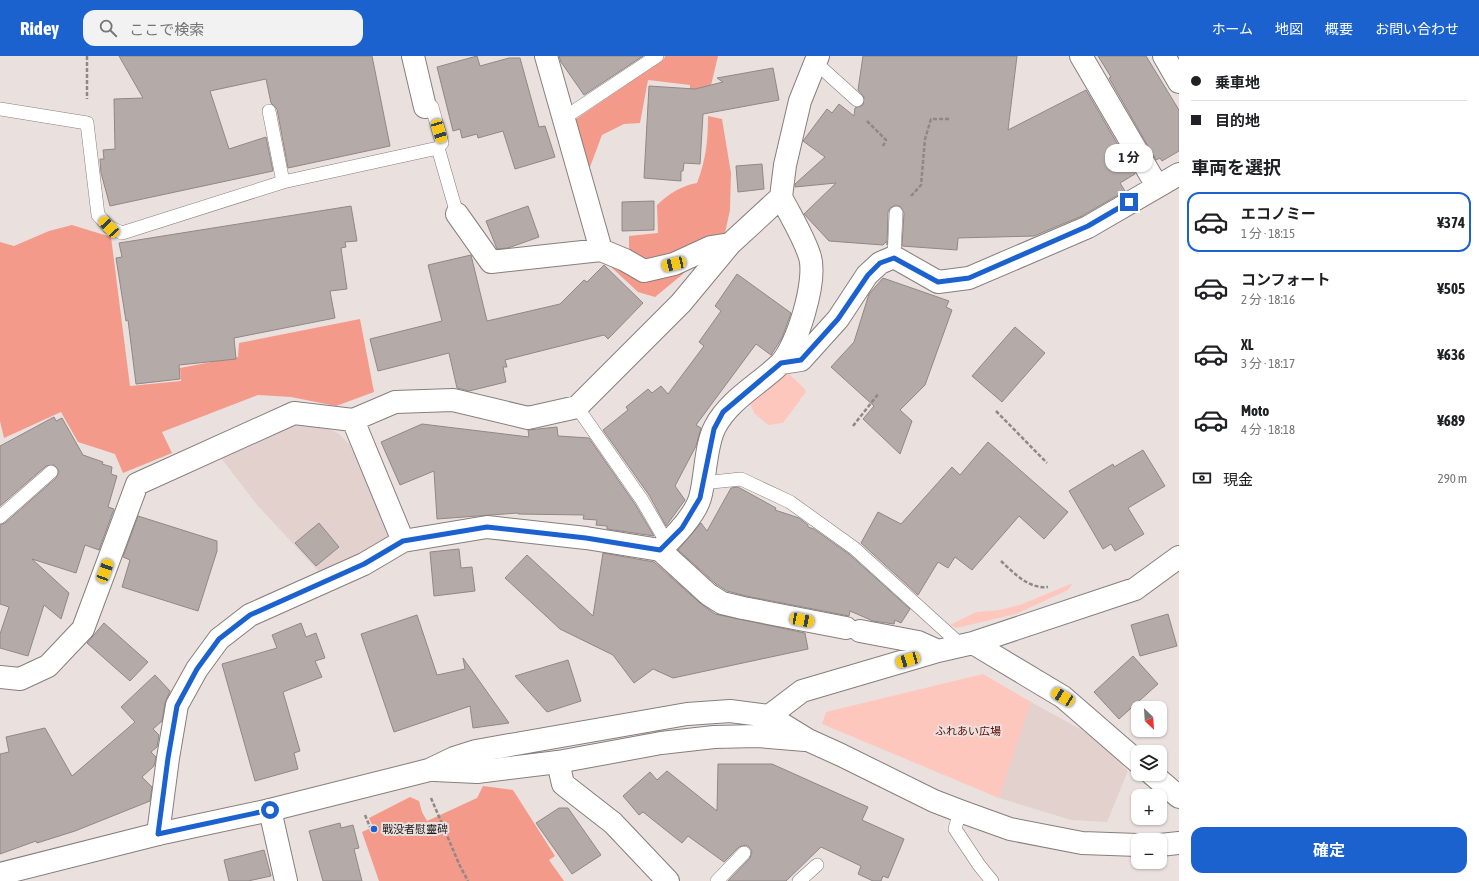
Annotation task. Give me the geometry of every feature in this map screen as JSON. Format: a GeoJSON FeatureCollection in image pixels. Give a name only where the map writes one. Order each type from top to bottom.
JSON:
{"type":"FeatureCollection","features":[{"type":"Feature","properties":{"kind":"street"},"geometry":{"type":"LineString","coordinates":[[413,56],[425,107]]}},
{"type":"Feature","properties":{"kind":"street"},"geometry":{"type":"LineString","coordinates":[[546,56],[601,250]]}},
{"type":"Feature","properties":{"kind":"street"},"geometry":{"type":"LineString","coordinates":[[1081,56],[1157,186]]}},
{"type":"Feature","properties":{"kind":"street"},"geometry":{"type":"LineString","coordinates":[[1164,56],[1179,82]]}},
{"type":"Feature","properties":{"kind":"street"},"geometry":{"type":"LineString","coordinates":[[664,547],[682,528],[700,498],[714,429],[723,412],[781,363],[798,331],[807,304],[812,277],[810,257],[781,197],[784,165],[800,102],[817,60]]}},
{"type":"Feature","properties":{"kind":"street"},"geometry":{"type":"LineString","coordinates":[[781,363],[801,360],[838,319],[868,275],[880,263],[894,258],[938,282],[969,278],[1088,226],[1179,174]]}},
{"type":"Feature","properties":{"kind":"street"},"geometry":{"type":"LineString","coordinates":[[0,677],[20,679],[48,666],[83,629],[137,484],[294,413],[353,420],[394,402],[453,400],[528,418],[577,407],[681,303],[730,244],[781,197]]}},
{"type":"Feature","properties":{"kind":"street"},"geometry":{"type":"LineString","coordinates":[[457,214],[491,262],[601,250],[644,270],[674,264],[711,247],[730,244]]}},
{"type":"Feature","properties":{"kind":"street"},"geometry":{"type":"LineString","coordinates":[[353,420],[403,541]]}},
{"type":"Feature","properties":{"kind":"street"},"geometry":{"type":"LineString","coordinates":[[158,834],[168,758],[177,706],[197,669],[219,639],[250,615],[364,564],[403,541],[487,527],[664,547],[708,594],[722,603],[918,642],[938,651]]}},
{"type":"Feature","properties":{"kind":"street"},"geometry":{"type":"LineString","coordinates":[[769,716],[802,691],[938,651],[968,644],[1135,589],[1179,557]]}},
{"type":"Feature","properties":{"kind":"street"},"geometry":{"type":"LineString","coordinates":[[968,644],[1063,697],[1131,756]]}},
{"type":"Feature","properties":{"kind":"street"},"geometry":{"type":"LineString","coordinates":[[0,874],[158,834],[270,810],[430,770],[454,758],[476,751],[687,714],[730,711],[769,716],[808,740],[934,801],[960,812],[1010,829],[1082,843],[1131,845]]}},
{"type":"Feature","properties":{"kind":"street"},"geometry":{"type":"LineString","coordinates":[[430,770],[477,772],[558,762],[661,743],[714,737],[758,736],[808,740]]}},
{"type":"Feature","properties":{"kind":"street"},"geometry":{"type":"LineString","coordinates":[[558,762],[563,784],[613,823],[663,879]]}},
{"type":"Feature","properties":{"kind":"street"},"geometry":{"type":"LineString","coordinates":[[1160,781],[1179,797]]}},
{"type":"Feature","properties":{"kind":"street"},"geometry":{"type":"LineString","coordinates":[[270,810],[286,881]]}},
{"type":"Feature","properties":{"kind":"street"},"geometry":{"type":"LineString","coordinates":[[1167,844],[1179,843]]}},
{"type":"Feature","properties":{"kind":"lane"},"geometry":{"type":"LineString","coordinates":[[564,118],[657,56]]}},
{"type":"Feature","properties":{"kind":"lane"},"geometry":{"type":"LineString","coordinates":[[817,60],[857,100]]}},
{"type":"Feature","properties":{"kind":"lane"},"geometry":{"type":"LineString","coordinates":[[0,109],[87,123],[98,215],[109,227],[122,233],[283,182],[438,148],[442,142],[432,107],[425,107]]}},
{"type":"Feature","properties":{"kind":"lane"},"geometry":{"type":"LineString","coordinates":[[269,111],[283,182]]}},
{"type":"Feature","properties":{"kind":"lane"},"geometry":{"type":"LineString","coordinates":[[438,148],[457,214]]}},
{"type":"Feature","properties":{"kind":"lane"},"geometry":{"type":"LineString","coordinates":[[894,258],[896,213]]}},
{"type":"Feature","properties":{"kind":"lane"},"geometry":{"type":"LineString","coordinates":[[577,407],[642,500],[664,547]]}},
{"type":"Feature","properties":{"kind":"lane"},"geometry":{"type":"LineString","coordinates":[[0,517],[51,472]]}},
{"type":"Feature","properties":{"kind":"lane"},"geometry":{"type":"LineString","coordinates":[[702,484],[741,479],[790,502],[854,548],[968,644]]}},
{"type":"Feature","properties":{"kind":"lane"},"geometry":{"type":"LineString","coordinates":[[960,812],[955,829],[979,865],[992,881]]}},
{"type":"Feature","properties":{"kind":"lane"},"geometry":{"type":"LineString","coordinates":[[717,881],[744,853]]}},
{"type":"Feature","properties":{"kind":"lane"},"geometry":{"type":"LineString","coordinates":[[800,881],[817,865]]}},
{"type":"Feature","properties":{"kind":"path"},"geometry":{"type":"LineString","coordinates":[[87,56],[87,123]]}},
{"type":"Feature","properties":{"kind":"path"},"geometry":{"type":"LineString","coordinates":[[857,100],[851,106],[886,140],[883,146]]}},
{"type":"Feature","properties":{"kind":"path"},"geometry":{"type":"LineString","coordinates":[[896,213],[921,185],[925,139],[931,119],[950,119]]}},
{"type":"Feature","properties":{"kind":"path"},"geometry":{"type":"LineString","coordinates":[[853,426],[879,393]]}},
{"type":"Feature","properties":{"kind":"path"},"geometry":{"type":"LineString","coordinates":[[996,411],[1047,463]]}},
{"type":"Feature","properties":{"kind":"path"},"geometry":{"type":"LineString","coordinates":[[1001,561],[1022,579],[1032,585],[1045,587],[1052,586]]}},
{"type":"Feature","properties":{"kind":"path"},"geometry":{"type":"LineString","coordinates":[[428,793],[468,881]]}},
{"type":"Feature","properties":{"kind":"path"},"geometry":{"type":"LineString","coordinates":[[364,814],[370,827]]}},
{"type":"Feature","properties":{"kind":"shaded area"},"geometry":{"type":"Polygon","coordinates":[[[665,56],[718,56],[707,102],[690,98],[690,85],[648,80],[640,123],[624,124],[602,135],[587,175],[573,121],[664,59],[665,56]]]}},
{"type":"Feature","properties":{"kind":"shaded area"},"geometry":{"type":"Polygon","coordinates":[[[708,116],[722,119],[731,173],[730,210],[725,233],[683,274],[655,297],[638,292],[610,266],[629,249],[629,236],[658,233],[657,205],[675,191],[685,186],[697,183],[703,166],[706,150],[708,116]]]}},
{"type":"Feature","properties":{"kind":"shaded area"},"geometry":{"type":"Polygon","coordinates":[[[72,225],[111,237],[130,386],[181,381],[180,368],[238,357],[239,343],[360,319],[374,392],[336,406],[291,397],[258,395],[162,432],[172,453],[123,473],[115,454],[78,442],[61,412],[4,438],[0,421],[0,242],[14,246],[49,231],[72,225]]]}},
{"type":"Feature","properties":{"kind":"shaded area"},"geometry":{"type":"Polygon","coordinates":[[[294,425],[328,429],[338,433],[350,445],[392,537],[321,574],[258,506],[221,458],[294,425]]]}},
{"type":"Feature","properties":{"kind":"shaded area"},"geometry":{"type":"Polygon","coordinates":[[[1031,702],[1082,730],[1114,756],[1128,771],[1107,822],[1071,820],[999,798],[1031,702]]]}},
{"type":"Feature","properties":{"kind":"shaded area"},"geometry":{"type":"Polygon","coordinates":[[[483,786],[513,790],[555,856],[549,860],[564,881],[379,881],[362,832],[373,827],[369,818],[410,797],[419,801],[422,812],[427,821],[477,798],[483,786]]]}},
{"type":"Feature","properties":{"kind":"green space"},"geometry":{"type":"Polygon","coordinates":[[[788,373],[804,388],[806,392],[783,423],[768,425],[755,414],[749,402],[781,375],[788,373]]]}},
{"type":"Feature","properties":{"kind":"green space"},"geometry":{"type":"Polygon","coordinates":[[[1073,583],[1068,590],[1016,614],[956,628],[950,625],[976,612],[999,610],[1020,605],[1073,583]]]}},
{"type":"Feature","properties":{"kind":"green space","name":"ふれあい広場"},"geometry":{"type":"Polygon","coordinates":[[[983,674],[1031,702],[999,798],[822,724],[826,712],[983,674]]]}},
{"type":"Feature","properties":{"kind":"building"},"geometry":{"type":"Polygon","coordinates":[[[119,56],[372,56],[390,146],[288,168],[277,109],[271,103],[266,79],[210,91],[229,149],[266,137],[273,171],[110,206],[101,173],[100,159],[104,159],[103,150],[115,149],[114,99],[143,98],[119,56]]]}},
{"type":"Feature","properties":{"kind":"building"},"geometry":{"type":"Polygon","coordinates":[[[477,56],[480,66],[509,58],[520,58],[539,127],[545,126],[555,157],[515,169],[503,131],[478,138],[477,134],[462,138],[460,129],[453,131],[437,67],[477,56]]]}},
{"type":"Feature","properties":{"kind":"building"},"geometry":{"type":"Polygon","coordinates":[[[559,56],[643,56],[584,95],[561,62],[559,56]]]}},
{"type":"Feature","properties":{"kind":"building"},"geometry":{"type":"Polygon","coordinates":[[[863,56],[1017,56],[1008,130],[1086,90],[1135,174],[1120,183],[1125,191],[1082,216],[1034,236],[958,238],[957,250],[902,246],[904,213],[901,207],[896,205],[890,208],[888,212],[887,245],[887,241],[883,245],[829,241],[804,214],[836,183],[795,187],[795,184],[825,157],[803,141],[827,109],[832,113],[839,104],[854,116],[855,108],[863,105],[864,97],[858,90],[863,56]]]}},
{"type":"Feature","properties":{"kind":"building"},"geometry":{"type":"Polygon","coordinates":[[[1098,56],[1146,56],[1179,110],[1179,151],[1162,161],[1160,158],[1156,160],[1098,56]]]}},
{"type":"Feature","properties":{"kind":"building"},"geometry":{"type":"Polygon","coordinates":[[[773,68],[779,100],[703,114],[700,164],[684,163],[683,171],[681,171],[681,181],[644,178],[649,86],[695,89],[723,82],[717,78],[773,68]]]}},
{"type":"Feature","properties":{"kind":"building"},"geometry":{"type":"Polygon","coordinates":[[[762,164],[764,189],[738,192],[736,166],[762,164]]]}},
{"type":"Feature","properties":{"kind":"building"},"geometry":{"type":"Polygon","coordinates":[[[654,201],[654,230],[622,231],[622,202],[654,201]]]}},
{"type":"Feature","properties":{"kind":"building"},"geometry":{"type":"Polygon","coordinates":[[[351,206],[357,241],[345,242],[346,247],[341,248],[347,289],[330,291],[335,318],[234,338],[236,359],[179,365],[180,379],[136,384],[128,320],[126,321],[116,258],[122,257],[119,243],[351,206]]]}},
{"type":"Feature","properties":{"kind":"building"},"geometry":{"type":"Polygon","coordinates":[[[528,206],[539,237],[508,248],[497,249],[486,221],[528,206]]]}},
{"type":"Feature","properties":{"kind":"building"},"geometry":{"type":"Polygon","coordinates":[[[471,255],[487,321],[560,304],[584,280],[587,282],[604,265],[643,303],[608,339],[604,335],[505,360],[507,367],[503,367],[506,382],[469,391],[457,388],[449,353],[378,371],[370,339],[442,321],[428,265],[471,255]]]}},
{"type":"Feature","properties":{"kind":"building"},"geometry":{"type":"Polygon","coordinates":[[[737,274],[791,313],[782,338],[771,355],[756,344],[696,425],[701,428],[696,446],[675,486],[685,500],[666,526],[649,495],[603,430],[628,410],[626,407],[648,389],[652,393],[661,386],[668,394],[704,346],[699,342],[721,311],[715,306],[737,274]]]}},
{"type":"Feature","properties":{"kind":"building"},"geometry":{"type":"Polygon","coordinates":[[[883,278],[949,301],[946,307],[952,310],[925,385],[900,410],[912,421],[900,454],[863,419],[874,406],[831,367],[854,342],[869,294],[883,278]]]}},
{"type":"Feature","properties":{"kind":"building"},"geometry":{"type":"Polygon","coordinates":[[[1015,327],[1045,353],[1002,402],[972,376],[1015,327]]]}},
{"type":"Feature","properties":{"kind":"building"},"geometry":{"type":"Polygon","coordinates":[[[54,417],[56,421],[62,418],[83,455],[112,467],[111,474],[117,476],[108,507],[114,509],[99,550],[85,545],[76,573],[32,559],[69,593],[61,619],[44,605],[28,656],[0,648],[0,634],[9,607],[0,604],[0,525],[5,523],[56,478],[59,471],[54,465],[46,466],[0,506],[0,446],[54,417]]]}},
{"type":"Feature","properties":{"kind":"building"},"geometry":{"type":"Polygon","coordinates":[[[422,424],[529,437],[528,430],[557,427],[558,436],[589,438],[635,504],[654,536],[607,529],[607,526],[596,525],[597,520],[583,519],[584,515],[518,513],[437,519],[434,471],[400,485],[381,442],[422,424]]]}},
{"type":"Feature","properties":{"kind":"building"},"geometry":{"type":"Polygon","coordinates":[[[988,442],[1068,512],[1044,539],[1019,516],[972,570],[955,557],[948,568],[938,562],[918,595],[861,543],[878,512],[901,524],[952,467],[960,475],[988,442]]]}},
{"type":"Feature","properties":{"kind":"building"},"geometry":{"type":"Polygon","coordinates":[[[1143,450],[1165,486],[1128,508],[1144,534],[1115,551],[1111,544],[1103,549],[1069,491],[1113,464],[1114,467],[1143,450]]]}},
{"type":"Feature","properties":{"kind":"building"},"geometry":{"type":"Polygon","coordinates":[[[738,487],[776,508],[775,510],[799,518],[808,525],[808,527],[814,529],[849,554],[910,609],[901,623],[895,620],[894,624],[873,621],[850,611],[849,616],[746,596],[727,591],[716,584],[678,550],[701,523],[707,531],[731,488],[738,487]]]}},
{"type":"Feature","properties":{"kind":"building"},"geometry":{"type":"Polygon","coordinates":[[[138,516],[217,541],[217,551],[198,611],[122,587],[130,560],[123,557],[138,516]]]}},
{"type":"Feature","properties":{"kind":"building"},"geometry":{"type":"Polygon","coordinates":[[[319,523],[339,547],[316,566],[295,543],[319,523]]]}},
{"type":"Feature","properties":{"kind":"building"},"geometry":{"type":"Polygon","coordinates":[[[459,549],[461,568],[472,567],[475,591],[434,596],[430,552],[459,549]]]}},
{"type":"Feature","properties":{"kind":"building"},"geometry":{"type":"Polygon","coordinates":[[[603,553],[654,562],[700,603],[715,614],[805,633],[808,649],[673,678],[653,669],[634,683],[613,655],[560,629],[505,578],[527,555],[593,616],[603,553]]]}},
{"type":"Feature","properties":{"kind":"building"},"geometry":{"type":"Polygon","coordinates":[[[1168,614],[1177,646],[1140,656],[1131,625],[1168,614]]]}},
{"type":"Feature","properties":{"kind":"building"},"geometry":{"type":"Polygon","coordinates":[[[417,615],[437,675],[465,669],[463,658],[509,723],[473,728],[470,706],[394,732],[361,634],[417,615]]]}},
{"type":"Feature","properties":{"kind":"building"},"geometry":{"type":"Polygon","coordinates":[[[104,623],[148,662],[130,681],[87,643],[104,623]]]}},
{"type":"Feature","properties":{"kind":"building"},"geometry":{"type":"Polygon","coordinates":[[[301,623],[306,637],[316,633],[325,658],[315,661],[322,677],[283,692],[300,751],[294,753],[298,769],[255,781],[222,664],[277,648],[272,635],[301,623]]]}},
{"type":"Feature","properties":{"kind":"building"},"geometry":{"type":"Polygon","coordinates":[[[1133,656],[1158,684],[1139,701],[1131,701],[1131,708],[1119,719],[1094,692],[1133,656]]]}},
{"type":"Feature","properties":{"kind":"building"},"geometry":{"type":"Polygon","coordinates":[[[568,660],[581,701],[547,712],[515,676],[568,660]]]}},
{"type":"Feature","properties":{"kind":"building"},"geometry":{"type":"Polygon","coordinates":[[[155,675],[170,691],[165,703],[162,721],[153,729],[159,735],[157,747],[151,752],[156,757],[154,766],[142,777],[152,787],[150,801],[75,831],[37,843],[36,841],[0,854],[0,754],[9,752],[6,737],[45,728],[72,776],[135,722],[121,707],[155,675]]]}},
{"type":"Feature","properties":{"kind":"building"},"geometry":{"type":"Polygon","coordinates":[[[718,764],[772,764],[868,807],[862,820],[904,839],[888,878],[883,876],[881,881],[873,881],[858,874],[861,866],[821,847],[786,881],[728,881],[750,858],[752,851],[749,847],[746,845],[739,847],[724,862],[688,836],[682,843],[643,812],[639,815],[623,796],[650,772],[657,780],[667,771],[717,811],[718,764]]]}},
{"type":"Feature","properties":{"kind":"building"},"geometry":{"type":"Polygon","coordinates":[[[559,808],[568,808],[601,855],[572,874],[536,823],[559,808]]]}},
{"type":"Feature","properties":{"kind":"building"},"geometry":{"type":"Polygon","coordinates":[[[340,823],[341,828],[353,825],[359,848],[354,849],[362,881],[323,881],[309,831],[340,823]]]}},
{"type":"Feature","properties":{"kind":"building"},"geometry":{"type":"Polygon","coordinates":[[[264,850],[271,876],[248,881],[229,881],[224,860],[264,850]]]}},
{"type":"Feature","properties":{"kind":"place","name":"戰没者慰靈碑"},"geometry":{"type":"Point","coordinates":[374,829]}},
{"type":"Feature","properties":{"kind":"route"},"geometry":{"type":"LineString","coordinates":[[270,810],[158,834],[168,758],[177,706],[197,669],[219,639],[250,615],[364,564],[403,541],[487,527],[586,538],[660,550],[682,528],[700,498],[714,429],[723,412],[781,363],[801,360],[838,319],[868,275],[880,263],[894,258],[938,282],[969,278],[1088,226],[1129,202]]}}]}
